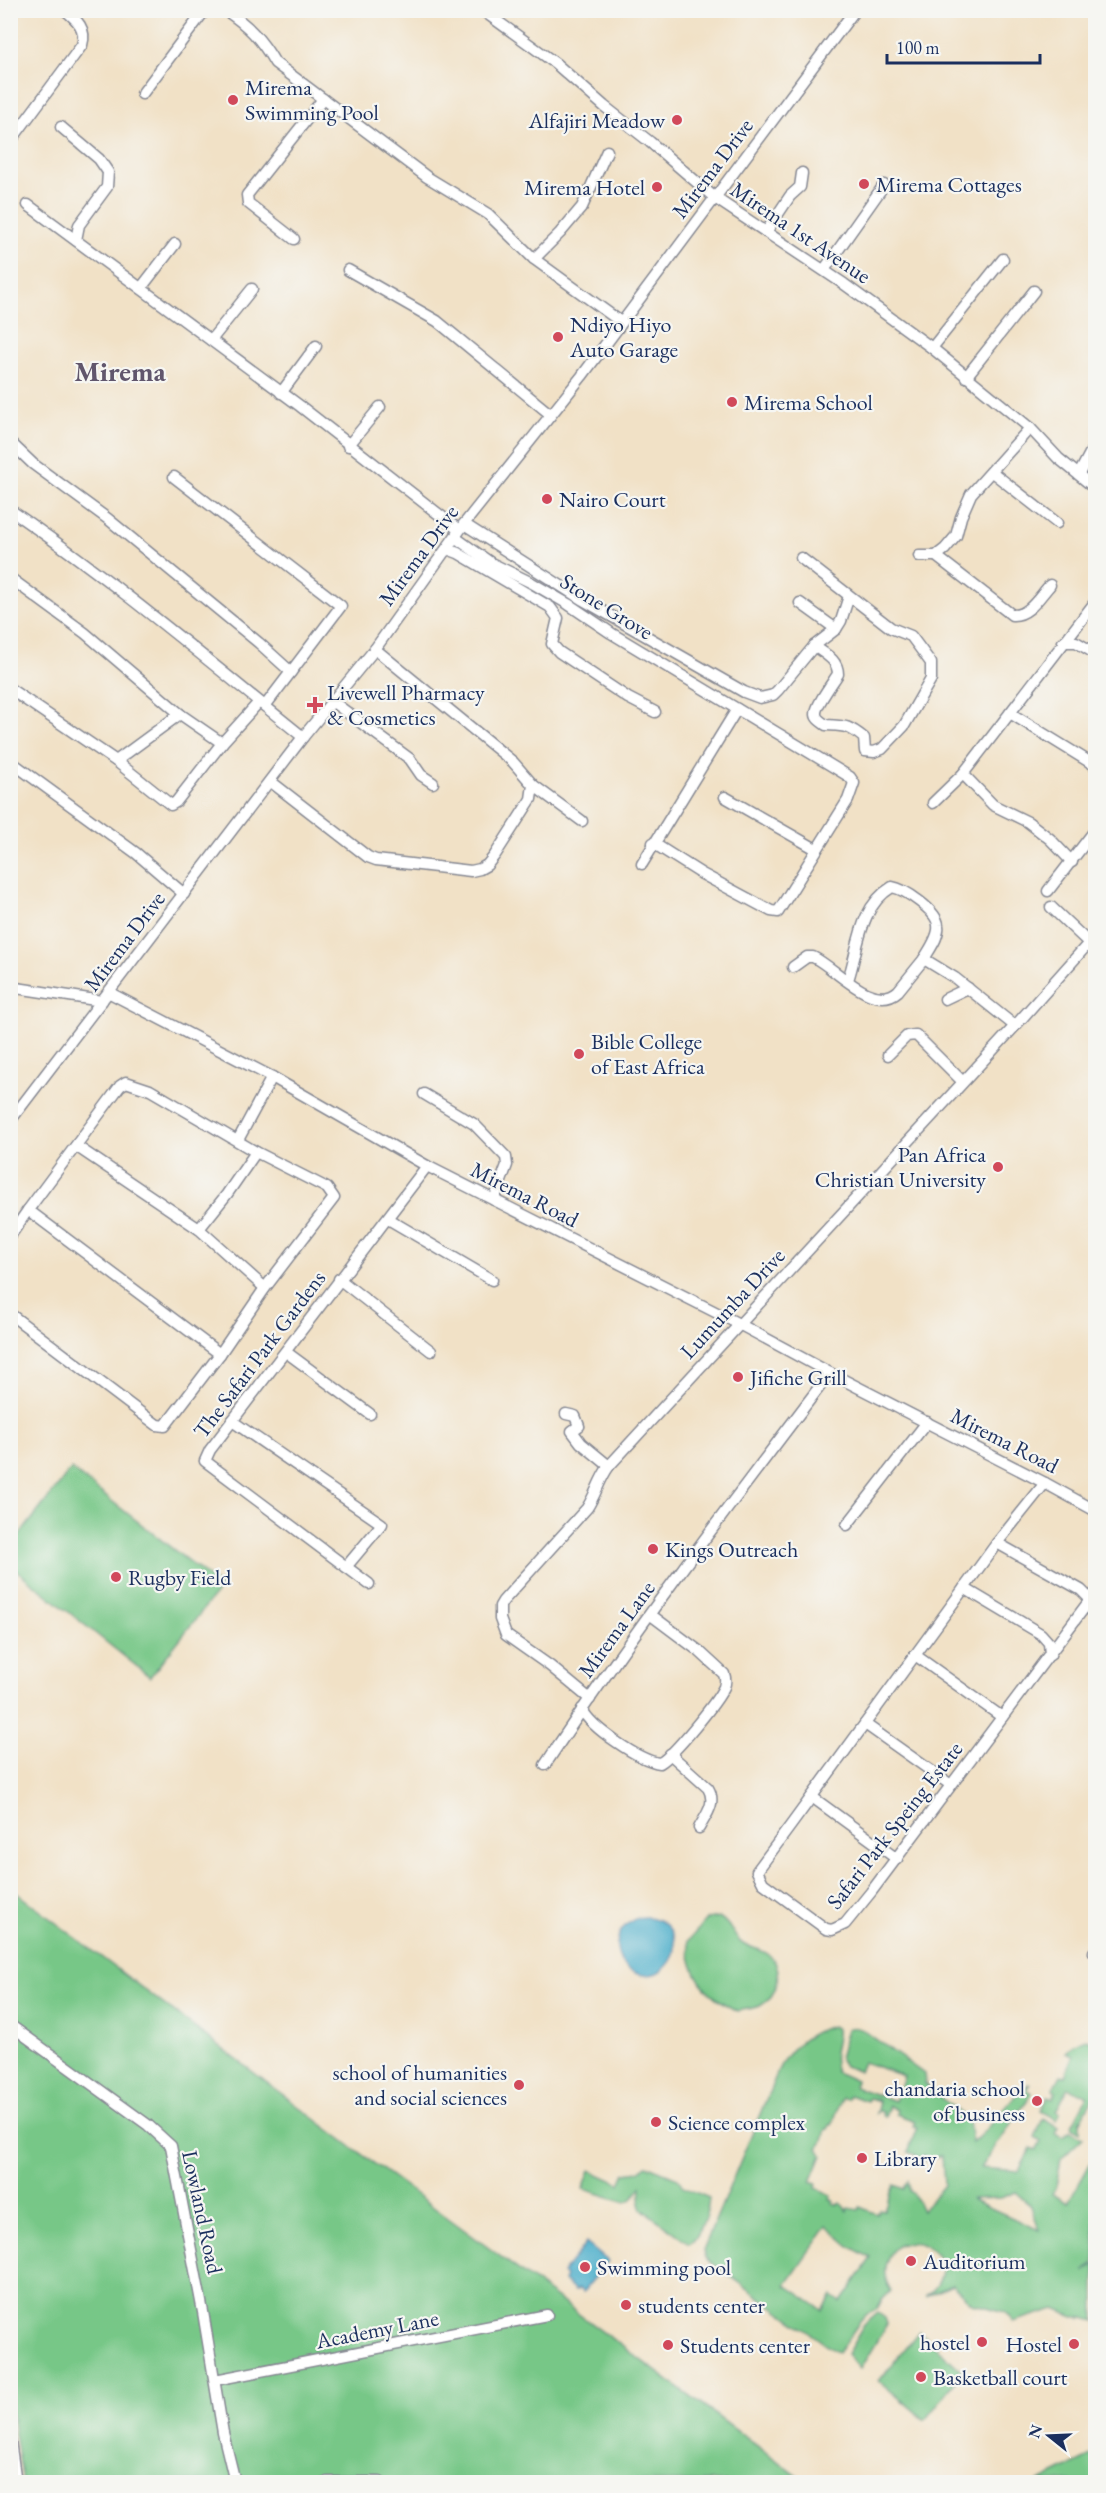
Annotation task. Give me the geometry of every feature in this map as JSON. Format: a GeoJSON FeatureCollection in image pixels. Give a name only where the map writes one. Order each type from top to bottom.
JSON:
{"type":"FeatureCollection","features":[{"type":"Feature","properties":{"kind":"street"},"geometry":{"type":"LineString","coordinates":[[10,142],[82,45],[85,36],[81,26],[65,10]]}},
{"type":"Feature","properties":{"kind":"street"},"geometry":{"type":"LineString","coordinates":[[142,94],[205,10]]}},
{"type":"Feature","properties":{"kind":"street"},"geometry":{"type":"LineString","coordinates":[[225,10],[240,20],[263,42],[274,63],[428,177],[488,214],[534,259],[621,322]]}},
{"type":"Feature","properties":{"kind":"street","name":"Mirema 1st Avenue"},"geometry":{"type":"LineString","coordinates":[[482,10],[555,63],[715,198],[824,270],[932,348],[1030,428],[1058,458],[1095,489]]}},
{"type":"Feature","properties":{"kind":"street","name":"Mirema Drive"},"geometry":{"type":"LineString","coordinates":[[10,1121],[303,737],[375,649],[460,531],[582,376],[855,10]]}},
{"type":"Feature","properties":{"kind":"street"},"geometry":{"type":"LineString","coordinates":[[294,238],[249,203],[247,195],[323,99]]}},
{"type":"Feature","properties":{"kind":"street"},"geometry":{"type":"LineString","coordinates":[[60,127],[99,159],[108,172],[107,187],[79,225],[76,240]]}},
{"type":"Feature","properties":{"kind":"street"},"geometry":{"type":"LineString","coordinates":[[534,259],[582,207],[607,151]]}},
{"type":"Feature","properties":{"kind":"street"},"geometry":{"type":"LineString","coordinates":[[766,232],[790,196],[801,187],[802,173]]}},
{"type":"Feature","properties":{"kind":"street"},"geometry":{"type":"LineString","coordinates":[[824,270],[884,185]]}},
{"type":"Feature","properties":{"kind":"street"},"geometry":{"type":"LineString","coordinates":[[28,205],[281,393],[460,531],[754,697],[767,698],[773,695],[814,646],[836,629],[849,596]]}},
{"type":"Feature","properties":{"kind":"street"},"geometry":{"type":"LineString","coordinates":[[141,288],[175,244]]}},
{"type":"Feature","properties":{"kind":"street"},"geometry":{"type":"LineString","coordinates":[[932,348],[1003,259]]}},
{"type":"Feature","properties":{"kind":"street"},"geometry":{"type":"LineString","coordinates":[[348,270],[437,321],[550,414]]}},
{"type":"Feature","properties":{"kind":"street"},"geometry":{"type":"LineString","coordinates":[[210,340],[252,289]]}},
{"type":"Feature","properties":{"kind":"street"},"geometry":{"type":"LineString","coordinates":[[966,377],[1034,291]]}},
{"type":"Feature","properties":{"kind":"street"},"geometry":{"type":"LineString","coordinates":[[281,393],[316,346]]}},
{"type":"Feature","properties":{"kind":"street"},"geometry":{"type":"LineString","coordinates":[[348,446],[380,407]]}},
{"type":"Feature","properties":{"kind":"street"},"geometry":{"type":"LineString","coordinates":[[936,556],[956,537],[961,517],[971,494],[1030,428]]}},
{"type":"Feature","properties":{"kind":"street"},"geometry":{"type":"LineString","coordinates":[[1079,474],[1095,442]]}},
{"type":"Feature","properties":{"kind":"street"},"geometry":{"type":"LineString","coordinates":[[11,443],[33,464],[108,519],[291,672]]}},
{"type":"Feature","properties":{"kind":"street"},"geometry":{"type":"LineString","coordinates":[[992,472],[1057,524]]}},
{"type":"Feature","properties":{"kind":"street"},"geometry":{"type":"LineString","coordinates":[[10,689],[116,762],[171,805],[176,802],[222,743],[291,672],[341,606],[174,477]]}},
{"type":"Feature","properties":{"kind":"street"},"geometry":{"type":"LineString","coordinates":[[10,510],[99,574],[303,737]]}},
{"type":"Feature","properties":{"kind":"street","name":"Stone Grove"},"geometry":{"type":"LineString","coordinates":[[460,531],[491,563],[568,604],[853,780],[854,783],[848,800],[781,909],[776,912],[702,874],[653,843]]}},
{"type":"Feature","properties":{"kind":"street"},"geometry":{"type":"LineString","coordinates":[[447,549],[467,558],[553,610],[558,618],[552,644],[559,651],[628,698],[656,712]]}},
{"type":"Feature","properties":{"kind":"street"},"geometry":{"type":"LineString","coordinates":[[919,556],[936,556],[1012,615],[1027,612],[1050,585]]}},
{"type":"Feature","properties":{"kind":"street"},"geometry":{"type":"LineString","coordinates":[[801,558],[891,628],[911,636],[931,663],[931,679],[913,712],[882,749],[874,752],[865,751],[864,738],[853,729],[844,725],[826,725],[818,718],[816,712],[819,704],[839,669],[833,659],[814,646]]}},
{"type":"Feature","properties":{"kind":"street"},"geometry":{"type":"LineString","coordinates":[[10,578],[94,640],[180,714],[222,743]]}},
{"type":"Feature","properties":{"kind":"street"},"geometry":{"type":"LineString","coordinates":[[933,803],[963,774],[1095,601]]}},
{"type":"Feature","properties":{"kind":"street"},"geometry":{"type":"LineString","coordinates":[[800,603],[836,629]]}},
{"type":"Feature","properties":{"kind":"street"},"geometry":{"type":"LineString","coordinates":[[1062,642],[1076,642],[1095,654]]}},
{"type":"Feature","properties":{"kind":"street"},"geometry":{"type":"LineString","coordinates":[[375,649],[513,762],[533,785],[582,821]]}},
{"type":"Feature","properties":{"kind":"street"},"geometry":{"type":"LineString","coordinates":[[333,702],[410,759],[421,775],[434,783]]}},
{"type":"Feature","properties":{"kind":"street"},"geometry":{"type":"LineString","coordinates":[[642,864],[737,709]]}},
{"type":"Feature","properties":{"kind":"street"},"geometry":{"type":"LineString","coordinates":[[1010,713],[1095,766]]}},
{"type":"Feature","properties":{"kind":"street"},"geometry":{"type":"LineString","coordinates":[[116,762],[180,714]]}},
{"type":"Feature","properties":{"kind":"street"},"geometry":{"type":"LineString","coordinates":[[10,761],[136,854],[184,894]]}},
{"type":"Feature","properties":{"kind":"street"},"geometry":{"type":"LineString","coordinates":[[963,774],[993,805],[1028,822],[1050,839],[1072,862]]}},
{"type":"Feature","properties":{"kind":"street"},"geometry":{"type":"LineString","coordinates":[[270,781],[368,857],[376,860],[471,871],[487,865],[495,855],[531,799],[533,785]]}},
{"type":"Feature","properties":{"kind":"street"},"geometry":{"type":"LineString","coordinates":[[725,797],[816,849]]}},
{"type":"Feature","properties":{"kind":"street"},"geometry":{"type":"LineString","coordinates":[[1048,891],[1095,829]]}},
{"type":"Feature","properties":{"kind":"street"},"geometry":{"type":"LineString","coordinates":[[793,967],[807,957],[813,957],[868,995],[888,996],[898,991],[924,959],[939,926],[937,920],[917,899],[900,888],[892,887],[876,899],[864,919],[848,980]]}},
{"type":"Feature","properties":{"kind":"street"},"geometry":{"type":"LineString","coordinates":[[1051,907],[1093,940]]}},
{"type":"Feature","properties":{"kind":"street","name":"Lumumba Drive"},"geometry":{"type":"LineString","coordinates":[[590,1699],[550,1666],[506,1635],[502,1628],[500,1606],[520,1580],[587,1508],[595,1497],[598,1484],[609,1466],[1093,940]]}},
{"type":"Feature","properties":{"kind":"street"},"geometry":{"type":"LineString","coordinates":[[924,959],[932,962],[968,988],[1015,1026]]}},
{"type":"Feature","properties":{"kind":"street","name":"Mirema Road"},"geometry":{"type":"LineString","coordinates":[[10,987],[54,996],[106,997],[272,1077],[427,1166],[739,1324],[830,1374],[1045,1483],[1095,1511]]}},
{"type":"Feature","properties":{"kind":"street"},"geometry":{"type":"LineString","coordinates":[[945,999],[968,988]]}},
{"type":"Feature","properties":{"kind":"street"},"geometry":{"type":"LineString","coordinates":[[888,1055],[907,1036],[916,1035],[962,1081]]}},
{"type":"Feature","properties":{"kind":"street"},"geometry":{"type":"LineString","coordinates":[[238,1140],[272,1077]]}},
{"type":"Feature","properties":{"kind":"street","name":"The Safari Park Gardens"},"geometry":{"type":"LineString","coordinates":[[10,1236],[120,1086],[129,1082],[150,1090],[256,1152],[327,1188],[334,1198],[265,1288],[169,1424],[161,1426],[10,1314]]}},
{"type":"Feature","properties":{"kind":"street"},"geometry":{"type":"LineString","coordinates":[[424,1094],[474,1124],[506,1157],[507,1165],[494,1200]]}},
{"type":"Feature","properties":{"kind":"street","name":"The Safari Park Gardens"},"geometry":{"type":"LineString","coordinates":[[76,1146],[199,1229],[265,1288]]}},
{"type":"Feature","properties":{"kind":"street"},"geometry":{"type":"LineString","coordinates":[[199,1229],[256,1152]]}},
{"type":"Feature","properties":{"kind":"street","name":"The Safari Park Gardens"},"geometry":{"type":"LineString","coordinates":[[369,1584],[205,1461],[210,1450],[427,1166]]}},
{"type":"Feature","properties":{"kind":"street","name":"The Safari Park Gardens"},"geometry":{"type":"LineString","coordinates":[[28,1210],[220,1354]]}},
{"type":"Feature","properties":{"kind":"street"},"geometry":{"type":"LineString","coordinates":[[388,1219],[492,1280]]}},
{"type":"Feature","properties":{"kind":"street"},"geometry":{"type":"LineString","coordinates":[[339,1279],[431,1351]]}},
{"type":"Feature","properties":{"kind":"street"},"geometry":{"type":"LineString","coordinates":[[286,1352],[370,1414]]}},
{"type":"Feature","properties":{"kind":"street","name":"Mirema Lane"},"geometry":{"type":"LineString","coordinates":[[545,1765],[582,1709],[789,1426],[830,1374]]}},
{"type":"Feature","properties":{"kind":"street"},"geometry":{"type":"LineString","coordinates":[[566,1413],[575,1416],[579,1426],[572,1431],[581,1443],[609,1466]]}},
{"type":"Feature","properties":{"kind":"street"},"geometry":{"type":"LineString","coordinates":[[232,1421],[382,1524],[346,1567]]}},
{"type":"Feature","properties":{"kind":"street","name":"Mirema Road"},"geometry":{"type":"LineString","coordinates":[[847,1525],[927,1422]]}},
{"type":"Feature","properties":{"kind":"street","name":"Safari Park Speing Estate"},"geometry":{"type":"LineString","coordinates":[[997,1543],[1093,1595],[1050,1656],[897,1859],[845,1924],[832,1930],[820,1925],[763,1883],[757,1871],[997,1543],[1045,1483]]}},
{"type":"Feature","properties":{"kind":"street"},"geometry":{"type":"LineString","coordinates":[[964,1588],[1041,1634],[1049,1643],[1050,1656]]}},
{"type":"Feature","properties":{"kind":"street"},"geometry":{"type":"LineString","coordinates":[[582,1709],[588,1719],[599,1729],[650,1761],[660,1763],[709,1708],[723,1688],[725,1678],[719,1668],[651,1615]]}},
{"type":"Feature","properties":{"kind":"street"},"geometry":{"type":"LineString","coordinates":[[915,1655],[1002,1717]]}},
{"type":"Feature","properties":{"kind":"street"},"geometry":{"type":"LineString","coordinates":[[865,1724],[951,1785]]}},
{"type":"Feature","properties":{"kind":"street"},"geometry":{"type":"LineString","coordinates":[[670,1754],[708,1788],[712,1795],[710,1808],[699,1828]]}},
{"type":"Feature","properties":{"kind":"street"},"geometry":{"type":"LineString","coordinates":[[812,1797],[897,1859]]}},
{"type":"Feature","properties":{"kind":"street","name":"Lowland Road"},"geometry":{"type":"LineString","coordinates":[[11,2028],[148,2125],[171,2146],[176,2161],[223,2433],[235,2482]]}},
{"type":"Feature","properties":{"kind":"street","name":"Academy Lane"},"geometry":{"type":"LineString","coordinates":[[215,2380],[547,2315]]}},
{"type":"Feature","properties":{"kind":"street"},"geometry":{"type":"LineString","coordinates":[[10,2440],[16,2482]]}},
{"type":"Feature","properties":{"kind":"street"},"geometry":{"type":"LineString","coordinates":[[327,2482],[380,2482]]}},
{"type":"Feature","properties":{"kind":"green space","name":"Rugby Field"},"geometry":{"type":"Polygon","coordinates":[[[71,1469],[221,1587],[150,1677],[11,1566],[11,1546],[71,1469]]]}},
{"type":"Feature","properties":{"kind":"green space"},"geometry":{"type":"Polygon","coordinates":[[[10,1888],[356,2150],[806,2482],[23,2482],[10,2404],[10,1888]]]}},
{"type":"Feature","properties":{"kind":"green space"},"geometry":{"type":"Polygon","coordinates":[[[719,1917],[739,1941],[769,1955],[777,1967],[775,1989],[766,2002],[760,2006],[737,2011],[708,1991],[696,1975],[689,1954],[688,1941],[707,1919],[719,1917]]]}},
{"type":"Feature","properties":{"kind":"green space"},"geometry":{"type":"Polygon","coordinates":[[[832,2026],[837,2029],[833,2059],[836,2072],[856,2081],[854,2087],[895,2101],[904,2076],[863,2062],[859,2071],[844,2066],[839,2058],[847,2029],[854,2028],[864,2031],[924,2074],[925,2083],[930,2089],[969,2120],[972,2143],[1030,2083],[1026,2090],[1032,2093],[981,2168],[1019,2171],[1031,2148],[1036,2150],[1041,2142],[1035,2138],[1043,2118],[1059,2127],[1056,2133],[1063,2137],[1070,2131],[1083,2138],[1061,2159],[1056,2186],[1052,2194],[1068,2203],[1095,2155],[1095,2261],[1084,2272],[1095,2264],[1095,2321],[1081,2317],[1082,2320],[1080,2317],[1074,2317],[1055,2309],[1013,2322],[1005,2312],[972,2303],[952,2285],[925,2297],[938,2283],[942,2270],[939,2258],[919,2243],[907,2243],[895,2248],[885,2264],[885,2276],[891,2291],[877,2309],[867,2314],[859,2323],[838,2353],[705,2258],[703,2250],[781,2064],[809,2035],[832,2026]],[[849,2095],[847,2099],[842,2098],[832,2125],[826,2129],[818,2148],[822,2155],[811,2182],[817,2184],[816,2188],[832,2195],[830,2199],[834,2200],[833,2203],[838,2205],[841,2203],[847,2211],[848,2208],[859,2210],[860,2207],[877,2214],[880,2209],[884,2210],[894,2185],[904,2189],[908,2181],[910,2191],[914,2194],[922,2211],[944,2185],[942,2155],[925,2162],[924,2156],[915,2161],[916,2155],[908,2152],[917,2127],[913,2126],[915,2121],[896,2114],[897,2110],[889,2106],[885,2117],[882,2115],[883,2111],[879,2110],[876,2113],[879,2101],[869,2098],[867,2101],[849,2095]],[[1015,2192],[1001,2198],[971,2199],[1039,2230],[1031,2206],[1015,2192]],[[827,2226],[786,2285],[823,2310],[832,2296],[841,2302],[871,2258],[852,2248],[827,2226]]]}},
{"type":"Feature","properties":{"kind":"green space"},"geometry":{"type":"Polygon","coordinates":[[[1086,2039],[1095,2042],[1095,2094],[1080,2122],[1080,2132],[1071,2127],[1087,2097],[1069,2087],[1056,2111],[1060,2113],[1057,2120],[1041,2111],[1048,2097],[1053,2099],[1056,2092],[1053,2090],[1061,2075],[1065,2076],[1073,2056],[1066,2052],[1073,2045],[1086,2039]]]}},
{"type":"Feature","properties":{"kind":"green space"},"geometry":{"type":"Polygon","coordinates":[[[646,2165],[678,2178],[683,2187],[709,2198],[700,2230],[689,2243],[642,2209],[641,2187],[632,2199],[626,2202],[583,2189],[590,2170],[620,2184],[625,2173],[639,2171],[646,2165]]]}},
{"type":"Feature","properties":{"kind":"green space"},"geometry":{"type":"Polygon","coordinates":[[[878,2313],[885,2318],[887,2324],[860,2369],[847,2354],[864,2325],[878,2313]]]}},
{"type":"Feature","properties":{"kind":"green space","name":"Basketball court"},"geometry":{"type":"Polygon","coordinates":[[[919,2331],[963,2372],[925,2420],[879,2381],[919,2331]]]}},
{"type":"Feature","properties":{"kind":"green space"},"geometry":{"type":"Polygon","coordinates":[[[1095,2454],[1095,2482],[1038,2482],[1095,2454]]]}},
{"type":"Feature","properties":{"kind":"water"},"geometry":{"type":"Polygon","coordinates":[[[646,1917],[657,1919],[670,1930],[675,1946],[673,1957],[662,1970],[646,1975],[635,1973],[622,1962],[617,1946],[619,1935],[630,1922],[646,1917]]]}},
{"type":"Feature","properties":{"kind":"water","name":"Swimming pool"},"geometry":{"type":"Polygon","coordinates":[[[586,2243],[608,2261],[583,2292],[579,2289],[575,2291],[564,2281],[566,2276],[562,2273],[586,2243]]]}},
{"type":"Feature","properties":{"kind":"place","name":"Mirema Swimming Pool"},"geometry":{"type":"Point","coordinates":[233,100]}},
{"type":"Feature","properties":{"kind":"place","name":"Alfajiri Meadow"},"geometry":{"type":"Point","coordinates":[677,120]}},
{"type":"Feature","properties":{"kind":"place","name":"Mirema Cottages"},"geometry":{"type":"Point","coordinates":[864,184]}},
{"type":"Feature","properties":{"kind":"place","name":"Mirema Hotel"},"geometry":{"type":"Point","coordinates":[657,187]}},
{"type":"Feature","properties":{"kind":"place","name":"Ndiyo Hiyo Auto Garage"},"geometry":{"type":"Point","coordinates":[558,337]}},
{"type":"Feature","properties":{"kind":"place","name":"Mirema School"},"geometry":{"type":"Point","coordinates":[732,402]}},
{"type":"Feature","properties":{"kind":"place","name":"Nairo Court"},"geometry":{"type":"Point","coordinates":[547,499]}},
{"type":"Feature","properties":{"kind":"place","name":"Livewell Pharmacy & Cosmetics"},"geometry":{"type":"Point","coordinates":[315,705]}},
{"type":"Feature","properties":{"kind":"place","name":"Bible College of East Africa"},"geometry":{"type":"Point","coordinates":[579,1054]}},
{"type":"Feature","properties":{"kind":"place","name":"Pan Africa Christian University"},"geometry":{"type":"Point","coordinates":[998,1167]}},
{"type":"Feature","properties":{"kind":"place","name":"Jifiche Grill"},"geometry":{"type":"Point","coordinates":[738,1377]}},
{"type":"Feature","properties":{"kind":"place","name":"Kings Outreach"},"geometry":{"type":"Point","coordinates":[653,1549]}},
{"type":"Feature","properties":{"kind":"place","name":"Rugby Field"},"geometry":{"type":"Point","coordinates":[116,1577]}},
{"type":"Feature","properties":{"kind":"place","name":"school of humanities and social sciences"},"geometry":{"type":"Point","coordinates":[519,2085]}},
{"type":"Feature","properties":{"kind":"place","name":"chandaria school of business"},"geometry":{"type":"Point","coordinates":[1037,2101]}},
{"type":"Feature","properties":{"kind":"place","name":"Science complex"},"geometry":{"type":"Point","coordinates":[656,2122]}},
{"type":"Feature","properties":{"kind":"place","name":"Library"},"geometry":{"type":"Point","coordinates":[862,2158]}},
{"type":"Feature","properties":{"kind":"place","name":"Auditorium"},"geometry":{"type":"Point","coordinates":[911,2261]}},
{"type":"Feature","properties":{"kind":"place","name":"Swimming pool"},"geometry":{"type":"Point","coordinates":[585,2267]}},
{"type":"Feature","properties":{"kind":"place","name":"students center"},"geometry":{"type":"Point","coordinates":[626,2305]}},
{"type":"Feature","properties":{"kind":"place","name":"hostel"},"geometry":{"type":"Point","coordinates":[982,2342]}},
{"type":"Feature","properties":{"kind":"place","name":"Hostel"},"geometry":{"type":"Point","coordinates":[1074,2344]}},
{"type":"Feature","properties":{"kind":"place","name":"Students center"},"geometry":{"type":"Point","coordinates":[668,2345]}},
{"type":"Feature","properties":{"kind":"place","name":"Basketball court"},"geometry":{"type":"Point","coordinates":[921,2377]}},
{"type":"Feature","properties":{"kind":"district","name":"Mirema"},"geometry":{"type":"Point","coordinates":[120,371]}}]}
